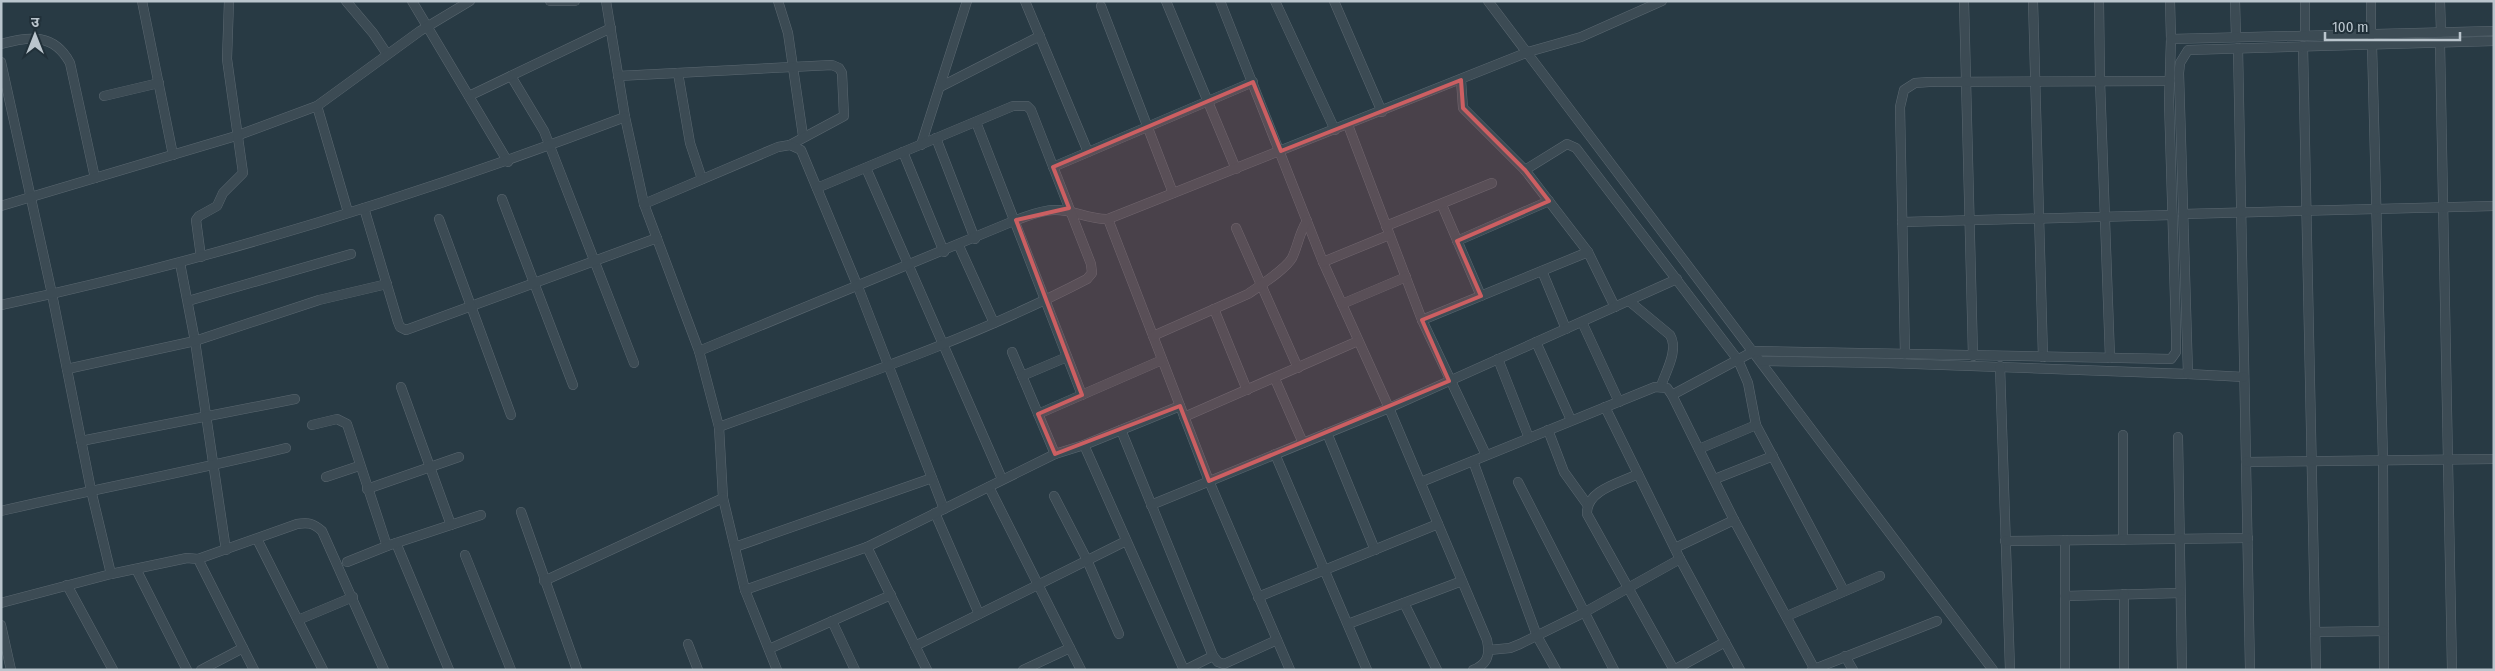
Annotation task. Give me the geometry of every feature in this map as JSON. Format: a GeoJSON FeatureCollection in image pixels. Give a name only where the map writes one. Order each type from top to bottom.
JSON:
{"type":"FeatureCollection","features":[{"type":"Feature","properties":{"kind":"street"},"geometry":{"type":"LineString","coordinates":[[201,257],[196,220],[199,216],[217,206],[223,193],[243,173],[236,136],[227,59],[229,1]]}},
{"type":"Feature","properties":{"kind":"street"},"geometry":{"type":"LineString","coordinates":[[346,1],[373,33],[387,54]]}},
{"type":"Feature","properties":{"kind":"street"},"geometry":{"type":"LineString","coordinates":[[412,1],[508,162]]}},
{"type":"Feature","properties":{"kind":"street"},"geometry":{"type":"LineString","coordinates":[[550,1],[574,1]]}},
{"type":"Feature","properties":{"kind":"street"},"geometry":{"type":"LineString","coordinates":[[606,1],[625,117],[644,204],[699,351],[719,427],[723,498],[745,590],[777,670]]}},
{"type":"Feature","properties":{"kind":"street"},"geometry":{"type":"LineString","coordinates":[[778,1],[788,33],[803,136]]}},
{"type":"Feature","properties":{"kind":"street"},"geometry":{"type":"LineString","coordinates":[[921,145],[967,1]]}},
{"type":"Feature","properties":{"kind":"street"},"geometry":{"type":"LineString","coordinates":[[1025,1],[1088,152]]}},
{"type":"Feature","properties":{"kind":"street"},"geometry":{"type":"LineString","coordinates":[[1220,1],[1281,151],[1323,262],[1389,408],[1462,581],[1493,670]]}},
{"type":"Feature","properties":{"kind":"street"},"geometry":{"type":"LineString","coordinates":[[1275,1],[1334,130]]}},
{"type":"Feature","properties":{"kind":"street"},"geometry":{"type":"LineString","coordinates":[[1334,1],[1382,112]]}},
{"type":"Feature","properties":{"kind":"street"},"geometry":{"type":"LineString","coordinates":[[1488,1],[1993,670]]}},
{"type":"Feature","properties":{"kind":"street"},"geometry":{"type":"LineString","coordinates":[[699,351],[959,246],[1016,220],[1055,210],[1098,220],[1108,219],[1382,112],[1528,52],[1581,37],[1662,1]]}},
{"type":"Feature","properties":{"kind":"street"},"geometry":{"type":"LineString","coordinates":[[1964,1],[1968,220],[1973,356]]}},
{"type":"Feature","properties":{"kind":"street"},"geometry":{"type":"LineString","coordinates":[[2033,1],[2043,357]]}},
{"type":"Feature","properties":{"kind":"street"},"geometry":{"type":"LineString","coordinates":[[2099,1],[2104,216],[2110,358]]}},
{"type":"Feature","properties":{"kind":"street"},"geometry":{"type":"LineString","coordinates":[[1672,394],[1754,351],[2164,360],[2175,356],[2170,1]]}},
{"type":"Feature","properties":{"kind":"street"},"geometry":{"type":"LineString","coordinates":[[2235,1],[2236,37]]}},
{"type":"Feature","properties":{"kind":"street"},"geometry":{"type":"LineString","coordinates":[[2305,1],[2305,36]]}},
{"type":"Feature","properties":{"kind":"street"},"geometry":{"type":"LineString","coordinates":[[2371,1],[2371,34]]}},
{"type":"Feature","properties":{"kind":"street"},"geometry":{"type":"LineString","coordinates":[[2440,1],[2441,32]]}},
{"type":"Feature","properties":{"kind":"street"},"geometry":{"type":"LineString","coordinates":[[145,2],[158,83],[173,155]]}},
{"type":"Feature","properties":{"kind":"street"},"geometry":{"type":"LineString","coordinates":[[1169,2],[1236,169]]}},
{"type":"Feature","properties":{"kind":"street"},"geometry":{"type":"LineString","coordinates":[[1,206],[236,136],[317,106],[387,54],[464,3]]}},
{"type":"Feature","properties":{"kind":"street"},"geometry":{"type":"LineString","coordinates":[[1101,6],[1173,194]]}},
{"type":"Feature","properties":{"kind":"street"},"geometry":{"type":"LineString","coordinates":[[469,96],[611,28]]}},
{"type":"Feature","properties":{"kind":"street"},"geometry":{"type":"LineString","coordinates":[[2171,39],[2494,31]]}},
{"type":"Feature","properties":{"kind":"street"},"geometry":{"type":"LineString","coordinates":[[940,87],[1040,36]]}},
{"type":"Feature","properties":{"kind":"street"},"geometry":{"type":"LineString","coordinates":[[1,44],[35,37],[47,41],[66,56],[70,63],[94,178]]}},
{"type":"Feature","properties":{"kind":"street"},"geometry":{"type":"LineString","coordinates":[[2188,374],[2180,63],[2188,50],[2494,41]]}},
{"type":"Feature","properties":{"kind":"street"},"geometry":{"type":"LineString","coordinates":[[2440,43],[2452,670]]}},
{"type":"Feature","properties":{"kind":"street"},"geometry":{"type":"LineString","coordinates":[[2372,44],[2383,460],[2384,670]]}},
{"type":"Feature","properties":{"kind":"street"},"geometry":{"type":"LineString","coordinates":[[2303,46],[2316,670]]}},
{"type":"Feature","properties":{"kind":"street"},"geometry":{"type":"LineString","coordinates":[[2238,48],[2250,670]]}},
{"type":"Feature","properties":{"kind":"street"},"geometry":{"type":"LineString","coordinates":[[1,62],[52,294],[91,490],[111,574]]}},
{"type":"Feature","properties":{"kind":"street"},"geometry":{"type":"LineString","coordinates":[[618,76],[832,65],[839,68],[842,73],[844,116],[803,136],[790,145],[778,147],[644,204]]}},
{"type":"Feature","properties":{"kind":"street"},"geometry":{"type":"LineString","coordinates":[[678,73],[690,143],[702,180]]}},
{"type":"Feature","properties":{"kind":"street"},"geometry":{"type":"LineString","coordinates":[[511,76],[538,119],[550,146],[634,363]]}},
{"type":"Feature","properties":{"kind":"street"},"geometry":{"type":"LineString","coordinates":[[1461,80],[1463,108],[1525,170],[1588,252],[1615,307]]}},
{"type":"Feature","properties":{"kind":"street"},"geometry":{"type":"LineString","coordinates":[[1906,354],[1901,96],[1908,86],[1915,83],[1966,81],[2170,81]]}},
{"type":"Feature","properties":{"kind":"street"},"geometry":{"type":"LineString","coordinates":[[1053,166],[1253,82]]}},
{"type":"Feature","properties":{"kind":"street"},"geometry":{"type":"LineString","coordinates":[[104,96],[158,83]]}},
{"type":"Feature","properties":{"kind":"street"},"geometry":{"type":"LineString","coordinates":[[317,106],[348,212]]}},
{"type":"Feature","properties":{"kind":"street"},"geometry":{"type":"LineString","coordinates":[[719,427],[889,365],[994,323],[1046,301],[1088,279],[1092,273],[1091,264],[1032,110],[1027,106],[1014,106],[817,188]]}},
{"type":"Feature","properties":{"kind":"street"},"geometry":{"type":"LineString","coordinates":[[1,113],[12,110]]}},
{"type":"Feature","properties":{"kind":"street"},"geometry":{"type":"LineString","coordinates":[[1,305],[180,263],[364,208],[508,162],[625,117]]}},
{"type":"Feature","properties":{"kind":"street"},"geometry":{"type":"LineString","coordinates":[[976,122],[1016,220],[1082,395]]}},
{"type":"Feature","properties":{"kind":"street"},"geometry":{"type":"LineString","coordinates":[[1348,125],[1422,320],[1449,381],[1486,455]]}},
{"type":"Feature","properties":{"kind":"street"},"geometry":{"type":"LineString","coordinates":[[936,138],[975,239]]}},
{"type":"Feature","properties":{"kind":"street"},"geometry":{"type":"LineString","coordinates":[[1525,170],[1559,147],[1567,144],[1576,148],[1677,279],[1738,360],[1748,383],[1756,425],[1844,591]]}},
{"type":"Feature","properties":{"kind":"street"},"geometry":{"type":"LineString","coordinates":[[790,145],[800,150],[817,188],[889,365],[944,509]]}},
{"type":"Feature","properties":{"kind":"street"},"geometry":{"type":"LineString","coordinates":[[903,152],[944,252]]}},
{"type":"Feature","properties":{"kind":"street"},"geometry":{"type":"LineString","coordinates":[[866,168],[1002,479]]}},
{"type":"Feature","properties":{"kind":"street"},"geometry":{"type":"LineString","coordinates":[[1323,262],[1492,183]]}},
{"type":"Feature","properties":{"kind":"street"},"geometry":{"type":"LineString","coordinates":[[502,199],[573,385]]}},
{"type":"Feature","properties":{"kind":"street"},"geometry":{"type":"LineString","coordinates":[[1457,241],[1549,201]]}},
{"type":"Feature","properties":{"kind":"street"},"geometry":{"type":"LineString","coordinates":[[1442,205],[1481,296]]}},
{"type":"Feature","properties":{"kind":"street"},"geometry":{"type":"LineString","coordinates":[[2183,214],[2494,206]]}},
{"type":"Feature","properties":{"kind":"street"},"geometry":{"type":"LineString","coordinates":[[364,208],[398,322],[400,327],[406,330],[657,238]]}},
{"type":"Feature","properties":{"kind":"street"},"geometry":{"type":"LineString","coordinates":[[1902,222],[2172,215]]}},
{"type":"Feature","properties":{"kind":"street"},"geometry":{"type":"LineString","coordinates":[[439,219],[511,415]]}},
{"type":"Feature","properties":{"kind":"street"},"geometry":{"type":"LineString","coordinates":[[1108,219],[1209,481],[1290,670]]}},
{"type":"Feature","properties":{"kind":"street"},"geometry":{"type":"LineString","coordinates":[[1153,336],[1214,309],[1260,285],[1292,258],[1302,229],[1307,221]]}},
{"type":"Feature","properties":{"kind":"street"},"geometry":{"type":"LineString","coordinates":[[1236,228],[1298,368]]}},
{"type":"Feature","properties":{"kind":"street"},"geometry":{"type":"LineString","coordinates":[[959,246],[994,323]]}},
{"type":"Feature","properties":{"kind":"street"},"geometry":{"type":"LineString","coordinates":[[1422,320],[1588,252]]}},
{"type":"Feature","properties":{"kind":"street"},"geometry":{"type":"LineString","coordinates":[[188,301],[351,254]]}},
{"type":"Feature","properties":{"kind":"street"},"geometry":{"type":"LineString","coordinates":[[180,263],[195,341],[226,550]]}},
{"type":"Feature","properties":{"kind":"street"},"geometry":{"type":"LineString","coordinates":[[1542,271],[1566,329]]}},
{"type":"Feature","properties":{"kind":"street"},"geometry":{"type":"LineString","coordinates":[[1342,304],[1406,277]]}},
{"type":"Feature","properties":{"kind":"street"},"geometry":{"type":"LineString","coordinates":[[1152,505],[1389,408],[1677,279]]}},
{"type":"Feature","properties":{"kind":"street"},"geometry":{"type":"LineString","coordinates":[[67,369],[195,341],[319,300],[387,284]]}},
{"type":"Feature","properties":{"kind":"street"},"geometry":{"type":"LineString","coordinates":[[1420,482],[1571,420],[1661,386],[1674,350],[1674,341],[1670,335],[1629,301]]}},
{"type":"Feature","properties":{"kind":"street"},"geometry":{"type":"LineString","coordinates":[[1214,309],[1247,390]]}},
{"type":"Feature","properties":{"kind":"street"},"geometry":{"type":"LineString","coordinates":[[1582,322],[1618,402]]}},
{"type":"Feature","properties":{"kind":"street"},"geometry":{"type":"LineString","coordinates":[[1184,417],[1358,341]]}},
{"type":"Feature","properties":{"kind":"street"},"geometry":{"type":"LineString","coordinates":[[1536,342],[1571,420]]}},
{"type":"Feature","properties":{"kind":"street"},"geometry":{"type":"LineString","coordinates":[[1012,352],[1055,454]]}},
{"type":"Feature","properties":{"kind":"street"},"geometry":{"type":"LineString","coordinates":[[1022,376],[1067,357]]}},
{"type":"Feature","properties":{"kind":"street"},"geometry":{"type":"LineString","coordinates":[[1498,359],[1529,438]]}},
{"type":"Feature","properties":{"kind":"street"},"geometry":{"type":"LineString","coordinates":[[1038,414],[1162,360]]}},
{"type":"Feature","properties":{"kind":"street"},"geometry":{"type":"LineString","coordinates":[[1761,361],[2000,366],[2244,377]]}},
{"type":"Feature","properties":{"kind":"street"},"geometry":{"type":"LineString","coordinates":[[2000,366],[2010,670]]}},
{"type":"Feature","properties":{"kind":"street"},"geometry":{"type":"LineString","coordinates":[[1274,379],[1303,443]]}},
{"type":"Feature","properties":{"kind":"street"},"geometry":{"type":"LineString","coordinates":[[401,386],[428,467],[451,525]]}},
{"type":"Feature","properties":{"kind":"street"},"geometry":{"type":"LineString","coordinates":[[1661,386],[1672,394],[1734,520],[1814,669],[1936,621]]}},
{"type":"Feature","properties":{"kind":"street"},"geometry":{"type":"LineString","coordinates":[[81,441],[295,399]]}},
{"type":"Feature","properties":{"kind":"street"},"geometry":{"type":"LineString","coordinates":[[745,590],[867,547],[1055,454],[1084,445],[1180,406]]}},
{"type":"Feature","properties":{"kind":"street"},"geometry":{"type":"LineString","coordinates":[[1605,407],[1680,559],[1740,670]]}},
{"type":"Feature","properties":{"kind":"street"},"geometry":{"type":"LineString","coordinates":[[312,425],[338,419],[347,424],[368,489],[449,670]]}},
{"type":"Feature","properties":{"kind":"street"},"geometry":{"type":"LineString","coordinates":[[1699,449],[1756,425]]}},
{"type":"Feature","properties":{"kind":"street"},"geometry":{"type":"LineString","coordinates":[[1120,430],[1213,656],[1218,662],[1224,664],[1277,640]]}},
{"type":"Feature","properties":{"kind":"street"},"geometry":{"type":"LineString","coordinates":[[1548,430],[1564,472],[1587,504],[1587,514],[1629,586],[1674,670],[1725,642]]}},
{"type":"Feature","properties":{"kind":"street"},"geometry":{"type":"LineString","coordinates":[[1327,433],[1375,550]]}},
{"type":"Feature","properties":{"kind":"street"},"geometry":{"type":"LineString","coordinates":[[2123,435],[2123,540]]}},
{"type":"Feature","properties":{"kind":"street"},"geometry":{"type":"LineString","coordinates":[[2178,437],[2182,670]]}},
{"type":"Feature","properties":{"kind":"street"},"geometry":{"type":"LineString","coordinates":[[1084,445],[1184,670],[1213,656]]}},
{"type":"Feature","properties":{"kind":"street"},"geometry":{"type":"LineString","coordinates":[[1,511],[91,490],[214,466],[286,448]]}},
{"type":"Feature","properties":{"kind":"street"},"geometry":{"type":"LineString","coordinates":[[1275,454],[1367,670]]}},
{"type":"Feature","properties":{"kind":"street"},"geometry":{"type":"LineString","coordinates":[[1715,480],[1773,456]]}},
{"type":"Feature","properties":{"kind":"street"},"geometry":{"type":"LineString","coordinates":[[368,489],[459,457]]}},
{"type":"Feature","properties":{"kind":"street"},"geometry":{"type":"LineString","coordinates":[[2246,462],[2494,459]]}},
{"type":"Feature","properties":{"kind":"street"},"geometry":{"type":"LineString","coordinates":[[1473,460],[1537,636],[1556,670]]}},
{"type":"Feature","properties":{"kind":"street"},"geometry":{"type":"LineString","coordinates":[[326,477],[359,466]]}},
{"type":"Feature","properties":{"kind":"street"},"geometry":{"type":"LineString","coordinates":[[1587,504],[1593,496],[1638,474]]}},
{"type":"Feature","properties":{"kind":"street"},"geometry":{"type":"LineString","coordinates":[[735,547],[932,478]]}},
{"type":"Feature","properties":{"kind":"street"},"geometry":{"type":"LineString","coordinates":[[1518,482],[1614,670]]}},
{"type":"Feature","properties":{"kind":"street"},"geometry":{"type":"LineString","coordinates":[[989,487],[1081,670]]}},
{"type":"Feature","properties":{"kind":"street"},"geometry":{"type":"LineString","coordinates":[[1054,496],[1088,560],[1119,634]]}},
{"type":"Feature","properties":{"kind":"street"},"geometry":{"type":"LineString","coordinates":[[544,581],[723,498]]}},
{"type":"Feature","properties":{"kind":"street"},"geometry":{"type":"LineString","coordinates":[[521,512],[577,670]]}},
{"type":"Feature","properties":{"kind":"street"},"geometry":{"type":"LineString","coordinates":[[935,513],[979,614]]}},
{"type":"Feature","properties":{"kind":"street"},"geometry":{"type":"LineString","coordinates":[[348,562],[392,544],[481,515]]}},
{"type":"Feature","properties":{"kind":"street"},"geometry":{"type":"LineString","coordinates":[[1675,548],[1734,520]]}},
{"type":"Feature","properties":{"kind":"street"},"geometry":{"type":"LineString","coordinates":[[1,603],[111,574],[187,558],[198,559],[306,522],[315,525],[322,531],[384,670]]}},
{"type":"Feature","properties":{"kind":"street"},"geometry":{"type":"LineString","coordinates":[[1258,597],[1438,524]]}},
{"type":"Feature","properties":{"kind":"street"},"geometry":{"type":"LineString","coordinates":[[2005,541],[2248,538]]}},
{"type":"Feature","properties":{"kind":"street"},"geometry":{"type":"LineString","coordinates":[[257,539],[323,670]]}},
{"type":"Feature","properties":{"kind":"street"},"geometry":{"type":"LineString","coordinates":[[2065,540],[2065,670]]}},
{"type":"Feature","properties":{"kind":"street"},"geometry":{"type":"LineString","coordinates":[[915,646],[1126,541]]}},
{"type":"Feature","properties":{"kind":"street"},"geometry":{"type":"LineString","coordinates":[[867,547],[927,670]]}},
{"type":"Feature","properties":{"kind":"street"},"geometry":{"type":"LineString","coordinates":[[465,554],[512,670]]}},
{"type":"Feature","properties":{"kind":"street"},"geometry":{"type":"LineString","coordinates":[[198,559],[254,670]]}},
{"type":"Feature","properties":{"kind":"street"},"geometry":{"type":"LineString","coordinates":[[1473,670],[1481,667],[1489,655],[1537,636],[1585,612],[1680,559]]}},
{"type":"Feature","properties":{"kind":"street"},"geometry":{"type":"LineString","coordinates":[[136,569],[187,670]]}},
{"type":"Feature","properties":{"kind":"street"},"geometry":{"type":"LineString","coordinates":[[1787,616],[1880,576]]}},
{"type":"Feature","properties":{"kind":"street"},"geometry":{"type":"LineString","coordinates":[[1348,624],[1462,581]]}},
{"type":"Feature","properties":{"kind":"street"},"geometry":{"type":"LineString","coordinates":[[67,585],[113,670]]}},
{"type":"Feature","properties":{"kind":"street"},"geometry":{"type":"LineString","coordinates":[[2065,596],[2180,593]]}},
{"type":"Feature","properties":{"kind":"street"},"geometry":{"type":"LineString","coordinates":[[2124,594],[2124,670]]}},
{"type":"Feature","properties":{"kind":"street"},"geometry":{"type":"LineString","coordinates":[[769,649],[891,595]]}},
{"type":"Feature","properties":{"kind":"street"},"geometry":{"type":"LineString","coordinates":[[298,620],[352,596]]}},
{"type":"Feature","properties":{"kind":"street"},"geometry":{"type":"LineString","coordinates":[[1404,603],[1437,670]]}},
{"type":"Feature","properties":{"kind":"street"},"geometry":{"type":"LineString","coordinates":[[832,621],[855,670]]}},
{"type":"Feature","properties":{"kind":"street"},"geometry":{"type":"LineString","coordinates":[[1,625],[11,670]]}},
{"type":"Feature","properties":{"kind":"street"},"geometry":{"type":"LineString","coordinates":[[2315,632],[2384,631]]}},
{"type":"Feature","properties":{"kind":"street"},"geometry":{"type":"LineString","coordinates":[[688,644],[698,670]]}},
{"type":"Feature","properties":{"kind":"street"},"geometry":{"type":"LineString","coordinates":[[201,670],[243,648]]}},
{"type":"Feature","properties":{"kind":"street"},"geometry":{"type":"LineString","coordinates":[[1028,669],[1070,648]]}},
{"type":"Feature","properties":{"kind":"street"},"geometry":{"type":"LineString","coordinates":[[1845,656],[1853,670]]}},
{"type":"Feature","properties":{"kind":"highlighted area"},"geometry":{"type":"Polygon","coordinates":[[[1461,80],[1463,108],[1525,170],[1549,201],[1457,241],[1481,296],[1422,320],[1449,381],[1209,481],[1180,406],[1055,454],[1038,414],[1082,395],[1016,220],[1069,208],[1053,167],[1253,82],[1281,151],[1461,80]]]}}]}
